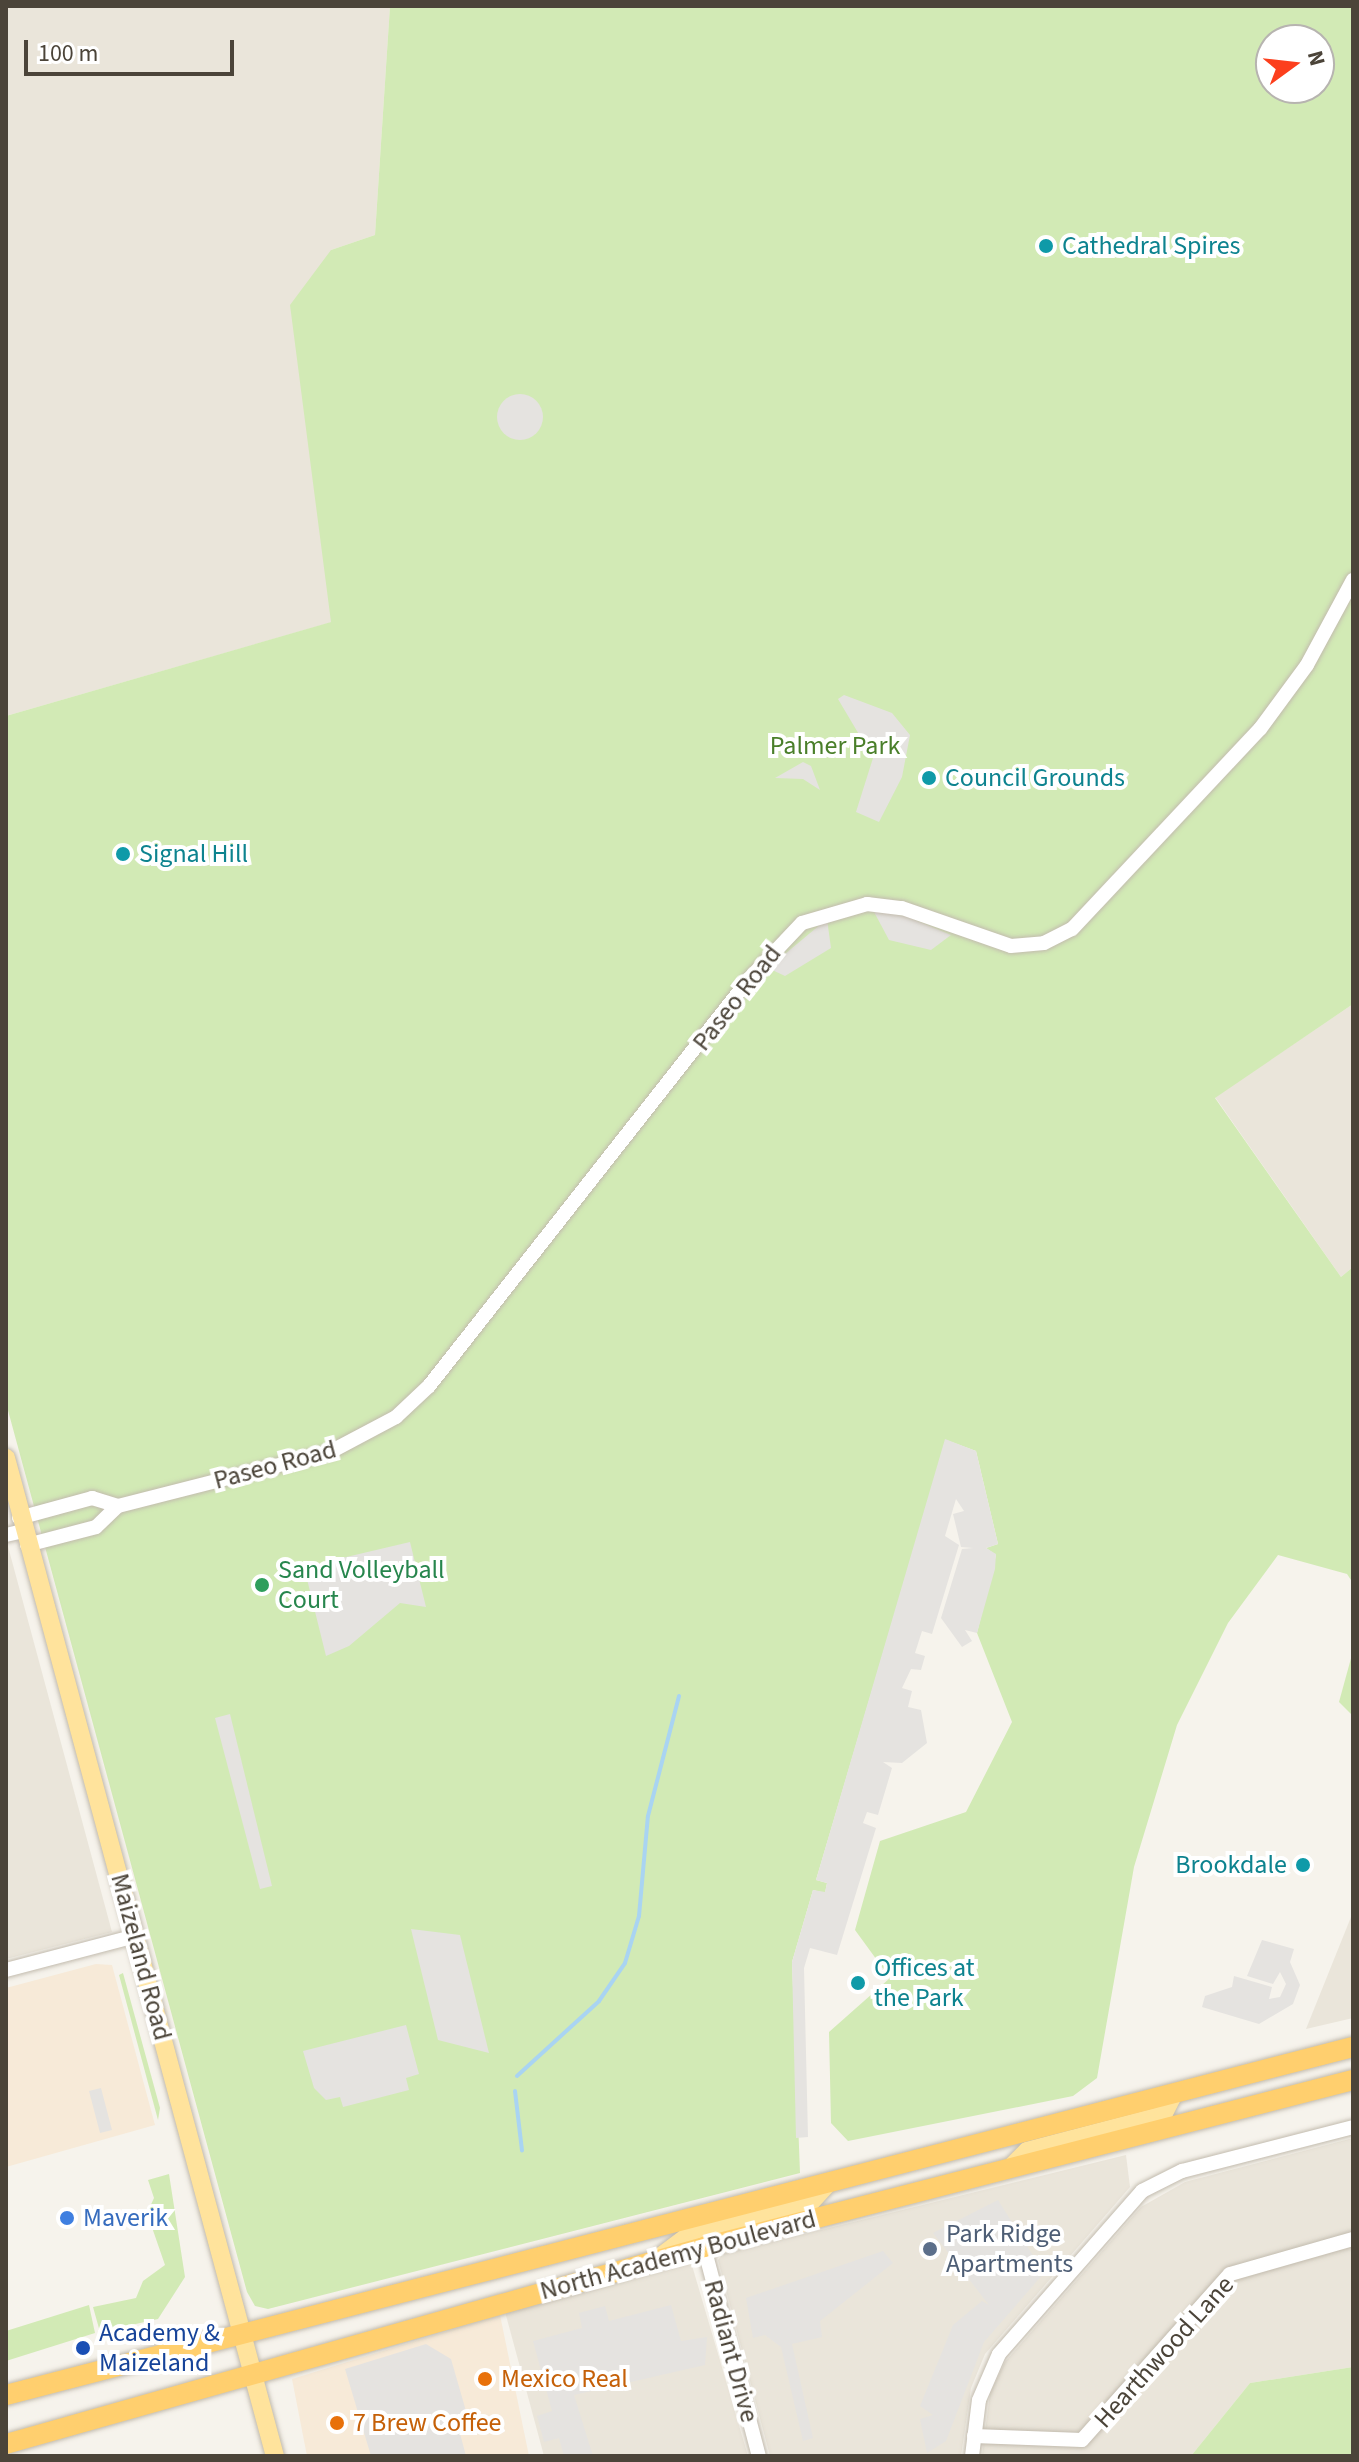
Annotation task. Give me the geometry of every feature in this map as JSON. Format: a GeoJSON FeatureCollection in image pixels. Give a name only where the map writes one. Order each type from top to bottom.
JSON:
{"type":"FeatureCollection","features":[{"type":"Feature","properties":{"kind":"highway","name":"North Academy Boulevard"},"geometry":{"type":"LineString","coordinates":[[6,2395],[826,2186],[1353,2047]]}},
{"type":"Feature","properties":{"kind":"highway","name":"North Academy Boulevard"},"geometry":{"type":"LineString","coordinates":[[6,2444],[252,2371],[704,2247],[1353,2080]]}},
{"type":"Feature","properties":{"kind":"main road","name":"Maizeland Road"},"geometry":{"type":"LineString","coordinates":[[6,1458],[19,1532],[136,1936],[275,2456]]}},
{"type":"Feature","properties":{"kind":"main road"},"geometry":{"type":"LineString","coordinates":[[1009,2169],[1027,2151],[1163,2115],[1173,2095]]}},
{"type":"Feature","properties":{"kind":"main road"},"geometry":{"type":"LineString","coordinates":[[656,2260],[686,2237],[808,2205],[826,2186]]}},
{"type":"Feature","properties":{"kind":"street","name":"Paseo Road"},"geometry":{"type":"LineString","coordinates":[[19,1532],[96,1527],[118,1506],[330,1452],[396,1417],[429,1386],[749,979],[802,923],[867,904],[902,908],[1011,946],[1044,943],[1072,929],[1260,729],[1307,665],[1353,580]]}},
{"type":"Feature","properties":{"kind":"street","name":"Paseo Road"},"geometry":{"type":"LineString","coordinates":[[19,1532],[92,1498],[118,1506]]}},
{"type":"Feature","properties":{"kind":"street"},"geometry":{"type":"LineString","coordinates":[[6,1970],[136,1936]]}},
{"type":"Feature","properties":{"kind":"street"},"geometry":{"type":"LineString","coordinates":[[972,2456],[974,2436],[999,2354],[1142,2191],[1182,2171],[1353,2127]]}},
{"type":"Feature","properties":{"kind":"street","name":"Hearthwood Lane"},"geometry":{"type":"LineString","coordinates":[[974,2436],[1082,2440],[1230,2274],[1353,2239]]}},
{"type":"Feature","properties":{"kind":"street","name":"Radiant Drive"},"geometry":{"type":"LineString","coordinates":[[704,2247],[759,2456]]}},
{"type":"Feature","properties":{"kind":"shaded area"},"geometry":{"type":"Polygon","coordinates":[[[6,6],[390,6],[375,235],[331,250],[332,622],[6,716],[6,6]]]}},
{"type":"Feature","properties":{"kind":"shaded area"},"geometry":{"type":"Polygon","coordinates":[[[520,394],[536,401],[543,417],[536,433],[520,440],[504,433],[497,417],[504,401],[520,394]]]}},
{"type":"Feature","properties":{"kind":"shaded area"},"geometry":{"type":"Polygon","coordinates":[[[844,695],[892,713],[910,735],[902,777],[879,822],[856,812],[873,758],[838,699],[844,695]]]}},
{"type":"Feature","properties":{"kind":"shaded area"},"geometry":{"type":"Polygon","coordinates":[[[803,762],[811,766],[820,790],[803,779],[775,778],[803,762]]]}},
{"type":"Feature","properties":{"kind":"shaded area"},"geometry":{"type":"Polygon","coordinates":[[[873,910],[908,917],[951,935],[931,950],[889,940],[873,910]]]}},
{"type":"Feature","properties":{"kind":"shaded area"},"geometry":{"type":"Polygon","coordinates":[[[827,919],[831,948],[785,976],[768,968],[827,919]]]}},
{"type":"Feature","properties":{"kind":"shaded area"},"geometry":{"type":"Polygon","coordinates":[[[1353,1004],[1353,1267],[1341,1277],[1215,1097],[1353,1004]]]}},
{"type":"Feature","properties":{"kind":"shaded area"},"geometry":{"type":"Polygon","coordinates":[[[945,1439],[976,1451],[998,1544],[986,1548],[996,1554],[995,1569],[977,1633],[965,1630],[972,1641],[962,1647],[941,1618],[962,1549],[973,1548],[961,1547],[953,1514],[964,1511],[956,1499],[945,1536],[959,1545],[932,1634],[922,1631],[915,1653],[925,1656],[921,1670],[911,1669],[902,1688],[912,1691],[908,1707],[921,1710],[927,1743],[902,1763],[883,1762],[892,1768],[878,1815],[867,1812],[863,1823],[876,1828],[837,1955],[810,1948],[804,1968],[808,2137],[796,2138],[792,1962],[813,1890],[825,1892],[827,1883],[816,1880],[945,1439]]]}},
{"type":"Feature","properties":{"kind":"shaded area"},"geometry":{"type":"Polygon","coordinates":[[[6,1539],[112,1932],[6,1959],[6,1539]]]}},
{"type":"Feature","properties":{"kind":"shaded area"},"geometry":{"type":"Polygon","coordinates":[[[410,1542],[426,1607],[400,1603],[349,1646],[326,1656],[304,1567],[410,1542]]]}},
{"type":"Feature","properties":{"kind":"shaded area"},"geometry":{"type":"Polygon","coordinates":[[[230,1714],[272,1886],[260,1889],[215,1718],[230,1714]]]}},
{"type":"Feature","properties":{"kind":"shaded area"},"geometry":{"type":"Polygon","coordinates":[[[1353,1912],[1353,2018],[1306,2029],[1353,1912]]]}},
{"type":"Feature","properties":{"kind":"shaded area"},"geometry":{"type":"Polygon","coordinates":[[[411,1929],[460,1935],[489,2053],[438,2040],[411,1929]]]}},
{"type":"Feature","properties":{"kind":"shaded area"},"geometry":{"type":"Polygon","coordinates":[[[1262,1940],[1294,1949],[1290,1962],[1300,1985],[1293,2004],[1259,2024],[1202,2007],[1205,1996],[1232,1987],[1234,1976],[1272,1987],[1269,1999],[1280,1997],[1286,1984],[1280,1972],[1273,1984],[1247,1976],[1262,1940]]]}},
{"type":"Feature","properties":{"kind":"shaded area"},"geometry":{"type":"Polygon","coordinates":[[[96,1964],[112,1965],[155,2125],[6,2167],[6,1988],[96,1964]]]}},
{"type":"Feature","properties":{"kind":"shaded area"},"geometry":{"type":"Polygon","coordinates":[[[406,2025],[419,2074],[406,2078],[409,2090],[343,2107],[340,2097],[326,2100],[314,2088],[303,2051],[406,2025]]]}},
{"type":"Feature","properties":{"kind":"shaded area"},"geometry":{"type":"Polygon","coordinates":[[[101,2088],[112,2130],[100,2133],[89,2091],[101,2088]]]}},
{"type":"Feature","properties":{"kind":"shaded area"},"geometry":{"type":"Polygon","coordinates":[[[1353,2138],[1353,2367],[1250,2383],[1191,2456],[982,2456],[990,2393],[1005,2362],[1141,2207],[1185,2182],[1353,2138]]]}},
{"type":"Feature","properties":{"kind":"shaded area","name":"Park Ridge Apartments"},"geometry":{"type":"Polygon","coordinates":[[[1126,2155],[1130,2187],[985,2354],[971,2388],[961,2456],[770,2456],[718,2260],[723,2254],[1126,2155]]]}},
{"type":"Feature","properties":{"kind":"shaded area"},"geometry":{"type":"Polygon","coordinates":[[[998,2200],[1044,2273],[984,2342],[946,2441],[927,2453],[920,2419],[933,2415],[920,2406],[953,2325],[982,2301],[989,2305],[933,2233],[998,2200]]]}},
{"type":"Feature","properties":{"kind":"shaded area"},"geometry":{"type":"Polygon","coordinates":[[[883,2251],[893,2263],[820,2321],[822,2337],[792,2344],[813,2438],[803,2441],[781,2347],[765,2335],[753,2338],[746,2298],[883,2251]]]}},
{"type":"Feature","properties":{"kind":"shaded area"},"geometry":{"type":"Polygon","coordinates":[[[691,2262],[748,2456],[544,2456],[504,2308],[691,2262]]]}},
{"type":"Feature","properties":{"kind":"shaded area"},"geometry":{"type":"Polygon","coordinates":[[[671,2305],[681,2341],[707,2337],[705,2365],[574,2395],[593,2456],[564,2456],[559,2438],[544,2442],[537,2416],[552,2411],[533,2341],[582,2328],[579,2313],[605,2306],[609,2321],[671,2305]]]}},
{"type":"Feature","properties":{"kind":"shaded area"},"geometry":{"type":"Polygon","coordinates":[[[500,2315],[529,2456],[307,2456],[292,2379],[500,2315]]]}},
{"type":"Feature","properties":{"kind":"shaded area"},"geometry":{"type":"Polygon","coordinates":[[[426,2344],[451,2359],[466,2411],[458,2426],[466,2456],[371,2456],[345,2369],[426,2344]]]}},
{"type":"Feature","properties":{"kind":"green space","name":"Palmer Park"},"geometry":{"type":"Polygon","coordinates":[[[390,6],[1353,6],[1353,1004],[1215,1098],[1341,1277],[1353,1267],[1353,1583],[1347,1574],[1278,1555],[1228,1623],[1177,1725],[1134,1867],[1097,2078],[1073,2096],[848,2141],[831,2123],[829,2032],[890,1978],[855,1930],[880,1841],[966,1812],[1012,1722],[977,1633],[996,1555],[986,1548],[998,1544],[976,1451],[946,1440],[816,1880],[827,1883],[825,1893],[813,1890],[792,1962],[800,2173],[268,2309],[255,2306],[247,2292],[6,1403],[6,716],[331,622],[290,305],[331,250],[375,235],[390,6]]]}},
{"type":"Feature","properties":{"kind":"green space"},"geometry":{"type":"Polygon","coordinates":[[[1353,1651],[1353,1716],[1339,1702],[1353,1651]]]}},
{"type":"Feature","properties":{"kind":"green space"},"geometry":{"type":"Polygon","coordinates":[[[123,1973],[160,2108],[158,2120],[119,1975],[123,1973]]]}},
{"type":"Feature","properties":{"kind":"green space"},"geometry":{"type":"Polygon","coordinates":[[[169,2174],[185,2277],[158,2319],[100,2332],[93,2307],[136,2298],[143,2281],[165,2265],[147,2213],[154,2198],[148,2180],[169,2174]]]}},
{"type":"Feature","properties":{"kind":"green space"},"geometry":{"type":"Polygon","coordinates":[[[89,2305],[95,2333],[6,2361],[6,2331],[89,2305]]]}},
{"type":"Feature","properties":{"kind":"green space"},"geometry":{"type":"Polygon","coordinates":[[[1353,2367],[1353,2456],[1191,2456],[1250,2383],[1353,2367]]]}},
{"type":"Feature","properties":{"kind":"waterway"},"geometry":{"type":"LineString","coordinates":[[517,2076],[599,2001],[625,1963],[639,1916],[648,1816],[679,1696]]}},
{"type":"Feature","properties":{"kind":"waterway"},"geometry":{"type":"LineString","coordinates":[[515,2091],[522,2151]]}},
{"type":"Feature","properties":{"kind":"place","name":"Cathedral Spires"},"geometry":{"type":"Point","coordinates":[1046,246]}},
{"type":"Feature","properties":{"kind":"place","name":"Council Grounds"},"geometry":{"type":"Point","coordinates":[929,778]}},
{"type":"Feature","properties":{"kind":"place","name":"Signal Hill"},"geometry":{"type":"Point","coordinates":[123,854]}},
{"type":"Feature","properties":{"kind":"place","name":"Sand Volleyball Court"},"geometry":{"type":"Point","coordinates":[262,1585]}},
{"type":"Feature","properties":{"kind":"place","name":"Brookdale"},"geometry":{"type":"Point","coordinates":[1303,1865]}},
{"type":"Feature","properties":{"kind":"place","name":"Offices at the Park"},"geometry":{"type":"Point","coordinates":[858,1983]}},
{"type":"Feature","properties":{"kind":"place","name":"Maverik"},"geometry":{"type":"Point","coordinates":[67,2218]}},
{"type":"Feature","properties":{"kind":"place","name":"Park Ridge Apartments"},"geometry":{"type":"Point","coordinates":[930,2249]}},
{"type":"Feature","properties":{"kind":"place","name":"Academy & Maizeland"},"geometry":{"type":"Point","coordinates":[83,2348]}},
{"type":"Feature","properties":{"kind":"place","name":"Mexico Real"},"geometry":{"type":"Point","coordinates":[485,2379]}},
{"type":"Feature","properties":{"kind":"place","name":"7 Brew Coffee"},"geometry":{"type":"Point","coordinates":[337,2423]}}]}
